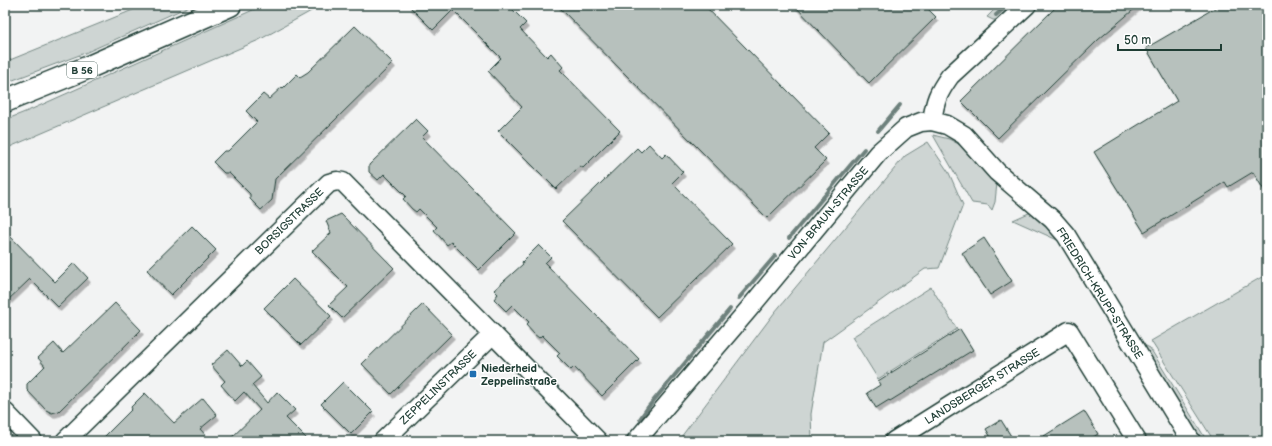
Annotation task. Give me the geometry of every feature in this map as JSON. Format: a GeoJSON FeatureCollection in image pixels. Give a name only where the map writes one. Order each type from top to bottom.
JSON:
{"type":"FeatureCollection","features":[{"type":"Feature","properties":{"kind":"highway","name":"B 56"},"geometry":{"type":"LineString","coordinates":[[5,101],[88,67],[230,5]]}},
{"type":"Feature","properties":{"kind":"street"},"geometry":{"type":"LineString","coordinates":[[932,121],[934,102],[950,76],[1027,5]]}},
{"type":"Feature","properties":{"kind":"street","name":"VON-BRAUN-STRASSE"},"geometry":{"type":"LineString","coordinates":[[636,441],[753,304],[878,153],[906,128],[921,122],[932,121]]}},
{"type":"Feature","properties":{"kind":"street","name":"FRIEDRICH-KRUPP-STRASSE"},"geometry":{"type":"LineString","coordinates":[[932,121],[947,125],[964,135],[996,172],[1054,220],[1066,235],[1191,441]]}},
{"type":"Feature","properties":{"kind":"street","name":"BORSIGSTRASSE"},"geometry":{"type":"LineString","coordinates":[[65,441],[329,183],[337,181],[344,182],[598,441]]}},
{"type":"Feature","properties":{"kind":"street","name":"LANDSBERGER STRASSE"},"geometry":{"type":"LineString","coordinates":[[894,441],[1069,331],[1137,441]]}},
{"type":"Feature","properties":{"kind":"street","name":"ZEPPELINSTRASSE"},"geometry":{"type":"LineString","coordinates":[[383,441],[493,334]]}},
{"type":"Feature","properties":{"kind":"street"},"geometry":{"type":"LineString","coordinates":[[5,412],[33,441]]}},
{"type":"Feature","properties":{"kind":"shaded area"},"geometry":{"type":"Polygon","coordinates":[[[145,5],[192,5],[85,53],[5,83],[5,62],[145,5]]]}},
{"type":"Feature","properties":{"kind":"shaded area"},"geometry":{"type":"Polygon","coordinates":[[[264,5],[322,5],[259,40],[5,149],[5,120],[264,5]]]}},
{"type":"Feature","properties":{"kind":"shaded area"},"geometry":{"type":"Polygon","coordinates":[[[999,5],[1015,5],[999,20],[993,20],[987,17],[999,5]]]}},
{"type":"Feature","properties":{"kind":"shaded area"},"geometry":{"type":"Polygon","coordinates":[[[933,135],[949,139],[966,148],[997,183],[995,202],[992,210],[988,205],[972,203],[933,135]]]}},
{"type":"Feature","properties":{"kind":"shaded area"},"geometry":{"type":"Polygon","coordinates":[[[928,142],[949,173],[963,205],[939,268],[925,269],[823,342],[811,414],[812,441],[678,441],[775,312],[905,156],[928,142]]]}},
{"type":"Feature","properties":{"kind":"shaded area"},"geometry":{"type":"Polygon","coordinates":[[[1031,212],[1052,231],[1064,243],[1013,220],[1031,212]]]}},
{"type":"Feature","properties":{"kind":"shaded area"},"geometry":{"type":"Polygon","coordinates":[[[1267,274],[1267,441],[1214,441],[1151,341],[1267,274]]]}},
{"type":"Feature","properties":{"kind":"shaded area"},"geometry":{"type":"Polygon","coordinates":[[[931,287],[957,329],[878,379],[852,337],[931,287]]]}},
{"type":"Feature","properties":{"kind":"shaded area"},"geometry":{"type":"Polygon","coordinates":[[[1142,344],[1150,348],[1207,441],[1201,441],[1142,344]]]}},
{"type":"Feature","properties":{"kind":"building"},"geometry":{"type":"Polygon","coordinates":[[[408,5],[508,5],[526,23],[520,29],[547,57],[551,53],[563,67],[560,70],[620,131],[583,168],[580,166],[556,189],[498,131],[522,107],[488,71],[501,58],[453,10],[433,30],[408,5]]]}},
{"type":"Feature","properties":{"kind":"building"},"geometry":{"type":"Polygon","coordinates":[[[557,5],[704,5],[829,133],[814,148],[826,160],[767,218],[557,5]]]}},
{"type":"Feature","properties":{"kind":"building"},"geometry":{"type":"Polygon","coordinates":[[[794,5],[924,5],[936,17],[869,83],[794,5]]]}},
{"type":"Feature","properties":{"kind":"building"},"geometry":{"type":"Polygon","coordinates":[[[1058,5],[1139,5],[1098,40],[998,138],[961,101],[1058,5]]]}},
{"type":"Feature","properties":{"kind":"building"},"geometry":{"type":"Polygon","coordinates":[[[1220,5],[1267,5],[1267,195],[1253,172],[1228,187],[1225,182],[1144,232],[1094,152],[1177,101],[1146,48],[1220,5]]]}},
{"type":"Feature","properties":{"kind":"building"},"geometry":{"type":"Polygon","coordinates":[[[355,26],[393,63],[275,179],[272,200],[261,210],[250,199],[250,194],[229,173],[224,173],[213,162],[224,151],[228,151],[257,122],[246,111],[263,94],[269,99],[297,74],[300,77],[308,72],[355,26]]]}},
{"type":"Feature","properties":{"kind":"building"},"geometry":{"type":"Polygon","coordinates":[[[416,119],[428,131],[422,137],[516,233],[479,270],[451,242],[447,245],[434,230],[437,227],[419,209],[416,212],[412,209],[403,199],[406,196],[384,174],[378,180],[369,172],[369,165],[416,119]]]}},
{"type":"Feature","properties":{"kind":"building"},"geometry":{"type":"Polygon","coordinates":[[[649,144],[662,158],[666,154],[683,172],[672,183],[732,244],[657,317],[562,221],[637,148],[641,152],[649,144]]]}},
{"type":"Feature","properties":{"kind":"building"},"geometry":{"type":"Polygon","coordinates":[[[341,214],[394,268],[342,318],[329,305],[348,287],[312,251],[331,233],[326,221],[341,214]]]}},
{"type":"Feature","properties":{"kind":"building"},"geometry":{"type":"Polygon","coordinates":[[[192,226],[216,250],[171,295],[147,270],[192,226]]]}},
{"type":"Feature","properties":{"kind":"building"},"geometry":{"type":"Polygon","coordinates":[[[5,231],[55,282],[74,263],[88,278],[58,307],[30,279],[5,303],[5,231]]]}},
{"type":"Feature","properties":{"kind":"building"},"geometry":{"type":"Polygon","coordinates":[[[984,238],[1012,281],[990,295],[962,253],[984,238]]]}},
{"type":"Feature","properties":{"kind":"building"},"geometry":{"type":"Polygon","coordinates":[[[539,245],[551,257],[545,263],[639,359],[602,396],[574,367],[571,370],[557,356],[560,353],[542,335],[539,338],[534,334],[526,325],[529,322],[512,305],[506,311],[494,299],[498,294],[494,290],[523,264],[522,262],[539,245]]]}},
{"type":"Feature","properties":{"kind":"building"},"geometry":{"type":"Polygon","coordinates":[[[293,279],[331,316],[301,345],[264,308],[293,279]]]}},
{"type":"Feature","properties":{"kind":"building"},"geometry":{"type":"Polygon","coordinates":[[[115,303],[141,330],[59,411],[52,413],[46,410],[27,390],[27,384],[45,366],[38,358],[54,343],[63,353],[115,303]]]}},
{"type":"Feature","properties":{"kind":"building"},"geometry":{"type":"Polygon","coordinates":[[[423,304],[452,334],[391,394],[362,364],[423,304]]]}},
{"type":"Feature","properties":{"kind":"building"},"geometry":{"type":"Polygon","coordinates":[[[960,329],[973,350],[876,408],[867,393],[880,385],[878,381],[960,329]]]}},
{"type":"Feature","properties":{"kind":"building"},"geometry":{"type":"Polygon","coordinates":[[[228,350],[242,366],[247,361],[261,377],[252,385],[267,403],[277,392],[295,410],[286,418],[309,441],[228,441],[260,410],[244,392],[235,401],[221,385],[225,381],[211,365],[228,350]]]}},
{"type":"Feature","properties":{"kind":"building"},"geometry":{"type":"Polygon","coordinates":[[[343,382],[373,412],[351,434],[321,404],[343,382]]]}},
{"type":"Feature","properties":{"kind":"building"},"geometry":{"type":"Polygon","coordinates":[[[145,393],[174,423],[203,398],[217,415],[200,429],[211,441],[100,441],[132,409],[131,407],[145,393]]]}},
{"type":"Feature","properties":{"kind":"building"},"geometry":{"type":"Polygon","coordinates":[[[1084,411],[1098,434],[1087,441],[1036,441],[1084,411]]]}},
{"type":"Feature","properties":{"kind":"building"},"geometry":{"type":"Polygon","coordinates":[[[1001,420],[1014,441],[993,441],[986,429],[1001,420]]]}},
{"type":"Feature","properties":{"kind":"waterway"},"geometry":{"type":"LineString","coordinates":[[996,15],[1008,5]]}},
{"type":"Feature","properties":{"kind":"waterway"},"geometry":{"type":"LineString","coordinates":[[878,131],[900,105]]}},
{"type":"Feature","properties":{"kind":"waterway"},"geometry":{"type":"LineString","coordinates":[[789,238],[864,149]]}},
{"type":"Feature","properties":{"kind":"waterway"},"geometry":{"type":"LineString","coordinates":[[739,298],[775,256]]}},
{"type":"Feature","properties":{"kind":"waterway"},"geometry":{"type":"LineString","coordinates":[[640,419],[649,406],[730,309]]}},
{"type":"Feature","properties":{"kind":"place","name":"Niederheid Zeppelinstraße"},"geometry":{"type":"Point","coordinates":[473,374]}}]}
